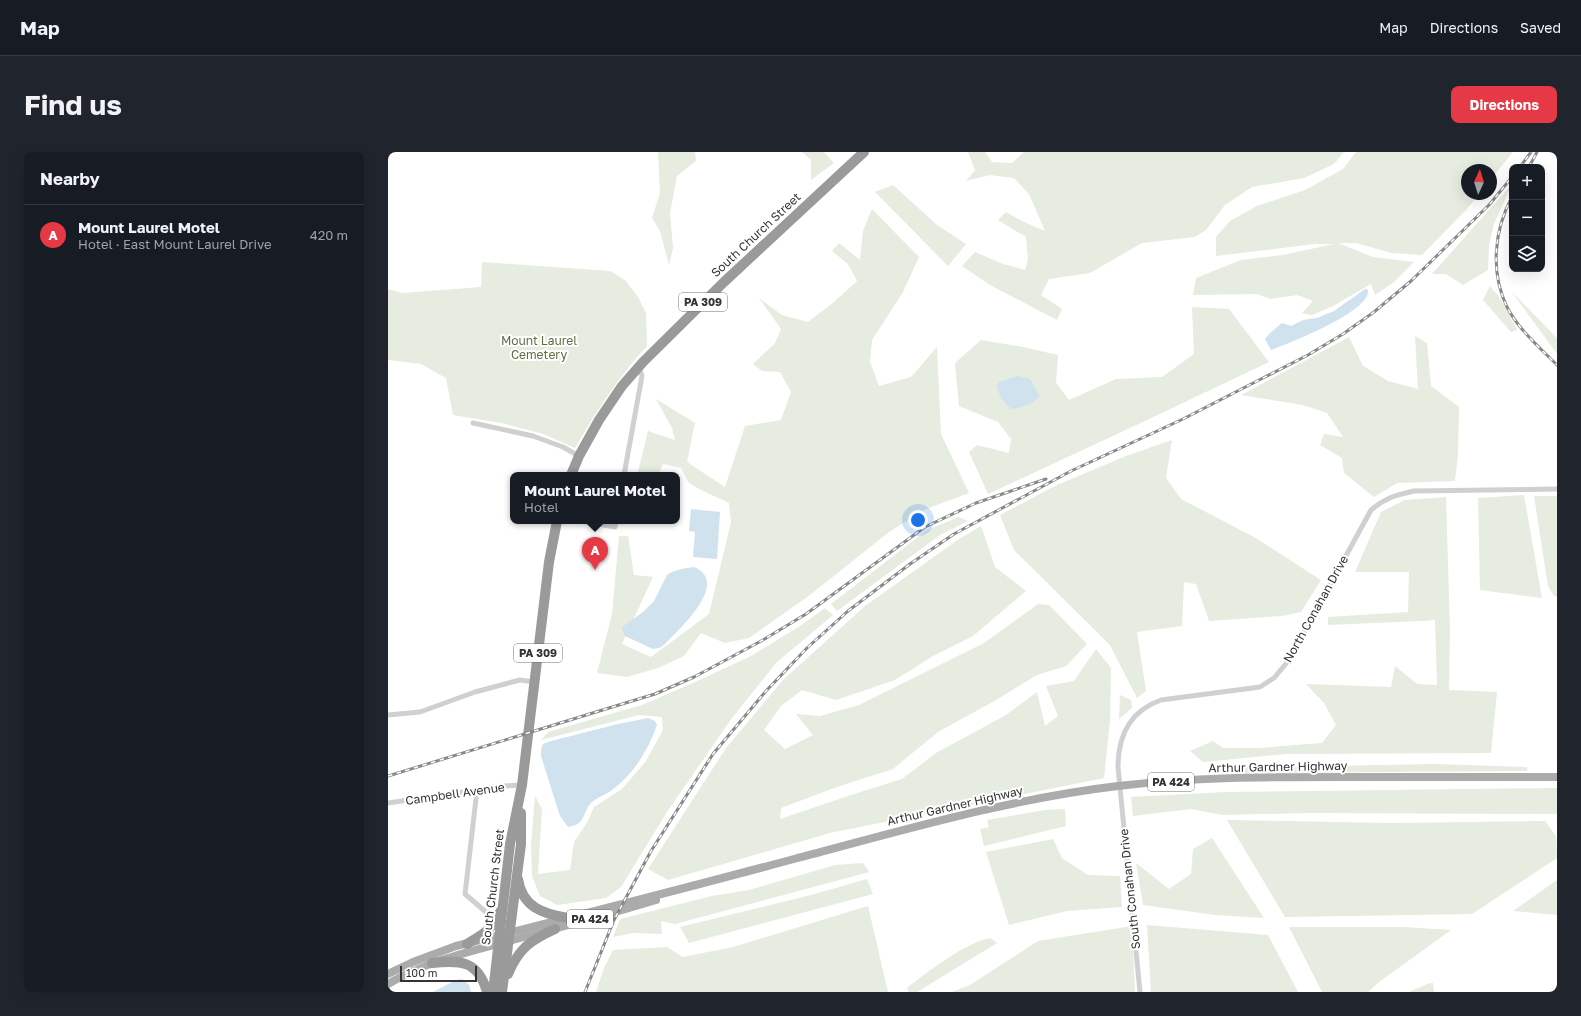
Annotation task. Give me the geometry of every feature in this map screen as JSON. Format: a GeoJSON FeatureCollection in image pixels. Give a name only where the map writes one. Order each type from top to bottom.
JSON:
{"type":"FeatureCollection","features":[{"type":"Feature","properties":{"kind":"highway","name":"South Church Street"},"geometry":{"type":"LineString","coordinates":[[572,472],[579,456],[599,420],[622,386],[678,326],[864,152]]}},
{"type":"Feature","properties":{"kind":"highway","name":"South Church Street"},"geometry":{"type":"LineString","coordinates":[[502,989],[504,905],[510,844],[522,785],[549,562],[556,524]]}},
{"type":"Feature","properties":{"kind":"highway","name":"South Church Street"},"geometry":{"type":"LineString","coordinates":[[494,992],[517,871],[520,844],[522,785]]}},
{"type":"Feature","properties":{"kind":"highway"},"geometry":{"type":"LineString","coordinates":[[517,871],[521,890],[529,902],[545,913],[568,918]]}},
{"type":"Feature","properties":{"kind":"highway"},"geometry":{"type":"LineString","coordinates":[[467,944],[483,934],[493,925],[504,905]]}},
{"type":"Feature","properties":{"kind":"highway"},"geometry":{"type":"LineString","coordinates":[[502,989],[514,960],[528,944],[534,939],[555,929]]}},
{"type":"Feature","properties":{"kind":"highway"},"geometry":{"type":"LineString","coordinates":[[432,963],[457,961],[469,966],[480,975],[487,992]]}},
{"type":"Feature","properties":{"kind":"main road","name":"Arthur Gardner Highway"},"geometry":{"type":"LineString","coordinates":[[388,984],[404,974],[432,963],[568,918],[793,860],[944,819],[1000,806],[1120,786],[1194,781],[1276,778],[1557,777]]}},
{"type":"Feature","properties":{"kind":"main road","name":"Arthur Gardner Highway"},"geometry":{"type":"LineString","coordinates":[[388,974],[435,953],[467,944],[555,929],[793,860]]}},
{"type":"Feature","properties":{"kind":"street"},"geometry":{"type":"LineString","coordinates":[[625,472],[642,376],[639,368]]}},
{"type":"Feature","properties":{"kind":"street"},"geometry":{"type":"LineString","coordinates":[[473,423],[533,436],[563,447],[579,456]]}},
{"type":"Feature","properties":{"kind":"street","name":"North Conahan Drive"},"geometry":{"type":"LineString","coordinates":[[1120,786],[1118,754],[1120,739],[1127,726],[1153,703],[1161,700],[1260,687],[1274,678],[1289,660],[1371,510],[1382,501],[1397,495],[1414,491],[1557,488]]}},
{"type":"Feature","properties":{"kind":"street"},"geometry":{"type":"LineString","coordinates":[[598,524],[615,527],[616,524]]}},
{"type":"Feature","properties":{"kind":"street"},"geometry":{"type":"LineString","coordinates":[[388,715],[420,712],[475,692],[520,680],[535,682]]}},
{"type":"Feature","properties":{"kind":"street","name":"Campbell Avenue"},"geometry":{"type":"LineString","coordinates":[[388,803],[503,786],[522,785]]}},
{"type":"Feature","properties":{"kind":"street","name":"South Conahan Drive"},"geometry":{"type":"LineString","coordinates":[[1120,786],[1140,992]]}},
{"type":"Feature","properties":{"kind":"street"},"geometry":{"type":"LineString","coordinates":[[477,790],[465,894],[487,913]]}},
{"type":"Feature","properties":{"kind":"green space"},"geometry":{"type":"Polygon","coordinates":[[[658,152],[695,152],[696,161],[677,176],[670,213],[673,248],[669,265],[660,231],[652,218],[660,193],[658,152]]]}},
{"type":"Feature","properties":{"kind":"green space"},"geometry":{"type":"Polygon","coordinates":[[[802,152],[824,152],[834,163],[811,180],[811,160],[802,152]]]}},
{"type":"Feature","properties":{"kind":"green space"},"geometry":{"type":"Polygon","coordinates":[[[968,152],[985,152],[992,162],[1012,163],[1024,152],[1344,152],[1334,164],[1304,178],[1252,187],[1225,205],[1206,230],[1195,237],[1142,243],[1090,273],[1049,279],[1041,295],[1062,309],[1057,320],[990,285],[962,266],[975,252],[1003,264],[1025,270],[1028,259],[1026,237],[998,220],[1006,212],[1045,231],[1029,194],[1014,178],[990,175],[966,181],[975,170],[968,152]]]}},
{"type":"Feature","properties":{"kind":"green space"},"geometry":{"type":"Polygon","coordinates":[[[1356,152],[1513,152],[1497,172],[1497,164],[1461,164],[1461,200],[1474,200],[1422,255],[1392,253],[1356,243],[1338,243],[1373,257],[1414,262],[1394,282],[1375,295],[1371,284],[1333,306],[1312,315],[1302,313],[1313,301],[1297,295],[1270,299],[1257,294],[1193,295],[1196,278],[1241,260],[1283,255],[1334,244],[1315,244],[1216,256],[1216,237],[1230,221],[1257,206],[1305,190],[1343,169],[1356,152]]]}},
{"type":"Feature","properties":{"kind":"green space"},"geometry":{"type":"Polygon","coordinates":[[[893,185],[937,225],[966,244],[948,266],[875,192],[893,185]]]}},
{"type":"Feature","properties":{"kind":"green space"},"geometry":{"type":"Polygon","coordinates":[[[1509,187],[1509,191],[1494,224],[1489,245],[1488,270],[1463,285],[1446,274],[1432,274],[1509,187]]]}},
{"type":"Feature","properties":{"kind":"green space"},"geometry":{"type":"Polygon","coordinates":[[[872,209],[919,257],[903,292],[872,340],[870,362],[879,386],[911,377],[937,347],[941,434],[969,493],[926,509],[889,532],[810,595],[749,638],[725,643],[701,633],[684,656],[658,668],[627,677],[597,673],[612,614],[619,536],[628,536],[634,575],[653,577],[622,644],[651,657],[709,614],[731,522],[729,503],[699,489],[688,482],[681,468],[663,464],[659,472],[638,472],[648,431],[675,440],[672,428],[656,399],[695,423],[687,462],[725,487],[745,426],[781,420],[791,392],[780,372],[762,371],[753,364],[775,343],[781,329],[759,298],[782,315],[808,322],[834,302],[857,281],[848,264],[832,251],[839,243],[860,260],[863,231],[872,209]]]}},
{"type":"Feature","properties":{"kind":"green space","name":"Mount Laurel Cemetery"},"geometry":{"type":"Polygon","coordinates":[[[482,262],[610,271],[625,280],[638,297],[646,313],[647,346],[626,370],[608,395],[575,448],[543,434],[501,423],[453,415],[446,378],[421,364],[388,360],[388,289],[402,293],[481,287],[482,262]]]}},
{"type":"Feature","properties":{"kind":"green space"},"geometry":{"type":"Polygon","coordinates":[[[1490,286],[1500,298],[1517,330],[1511,332],[1483,300],[1490,286]]]}},
{"type":"Feature","properties":{"kind":"green space"},"geometry":{"type":"Polygon","coordinates":[[[1512,292],[1557,338],[1557,353],[1554,350],[1512,292]]]}},
{"type":"Feature","properties":{"kind":"green space"},"geometry":{"type":"Polygon","coordinates":[[[1192,307],[1229,309],[1269,362],[988,494],[969,452],[977,445],[1009,453],[1011,439],[998,422],[959,406],[955,363],[981,340],[1058,355],[1056,383],[1069,400],[1116,379],[1162,377],[1194,354],[1192,307]]]}},
{"type":"Feature","properties":{"kind":"green space"},"geometry":{"type":"Polygon","coordinates":[[[1415,336],[1427,343],[1431,386],[1459,407],[1458,455],[1455,481],[1397,483],[1374,497],[1344,473],[1342,458],[1320,445],[1324,434],[1343,437],[1327,413],[1303,405],[1241,395],[1349,337],[1363,366],[1388,381],[1418,389],[1415,336]]]}},
{"type":"Feature","properties":{"kind":"green space"},"geometry":{"type":"Polygon","coordinates":[[[1172,440],[1166,478],[1181,499],[1254,537],[1321,580],[1301,612],[1282,616],[1209,621],[1196,584],[1184,582],[1182,626],[1137,632],[1146,691],[1137,698],[1110,645],[1014,550],[1000,515],[1057,485],[1126,456],[1172,440]]]}},
{"type":"Feature","properties":{"kind":"green space"},"geometry":{"type":"Polygon","coordinates":[[[1524,495],[1542,598],[1480,590],[1478,498],[1524,495]]]}},
{"type":"Feature","properties":{"kind":"green space"},"geometry":{"type":"Polygon","coordinates":[[[1534,496],[1557,496],[1557,597],[1553,595],[1548,586],[1534,496]]]}},
{"type":"Feature","properties":{"kind":"green space"},"geometry":{"type":"Polygon","coordinates":[[[1446,497],[1450,630],[1449,690],[1497,692],[1491,753],[1286,754],[1203,762],[1190,751],[1213,741],[1223,748],[1258,748],[1322,743],[1336,725],[1324,703],[1306,684],[1391,687],[1395,666],[1417,684],[1437,685],[1435,620],[1328,625],[1328,617],[1408,612],[1409,572],[1355,572],[1381,512],[1405,500],[1446,497]]]}},
{"type":"Feature","properties":{"kind":"green space"},"geometry":{"type":"Polygon","coordinates":[[[959,517],[968,521],[940,535],[837,611],[831,604],[927,530],[959,517]]]}},
{"type":"Feature","properties":{"kind":"green space"},"geometry":{"type":"Polygon","coordinates":[[[981,526],[995,567],[1026,591],[973,636],[933,656],[895,680],[836,700],[802,690],[781,706],[764,730],[785,749],[813,735],[796,714],[820,716],[859,705],[984,643],[1038,604],[1049,605],[1087,644],[1066,666],[1037,675],[996,700],[938,732],[893,769],[837,787],[781,808],[780,819],[902,779],[936,753],[1006,715],[1037,692],[1045,726],[1058,716],[1046,686],[1074,681],[1096,649],[1111,668],[1110,721],[1104,778],[830,833],[668,880],[648,869],[726,748],[783,680],[865,606],[959,539],[981,526]]]}},
{"type":"Feature","properties":{"kind":"green space"},"geometry":{"type":"Polygon","coordinates":[[[825,608],[833,615],[777,662],[732,718],[667,812],[621,887],[606,898],[557,905],[540,896],[532,876],[531,845],[535,796],[542,809],[538,874],[570,870],[574,842],[588,821],[594,807],[622,789],[646,761],[663,730],[662,717],[639,715],[541,740],[548,732],[642,705],[693,683],[751,656],[800,626],[825,608]]]}},
{"type":"Feature","properties":{"kind":"green space"},"geometry":{"type":"Polygon","coordinates":[[[1120,695],[1131,700],[1132,708],[1119,719],[1120,695]]]}},
{"type":"Feature","properties":{"kind":"green space"},"geometry":{"type":"Polygon","coordinates":[[[1436,764],[1527,767],[1527,771],[1213,773],[1209,768],[1436,764]]]}},
{"type":"Feature","properties":{"kind":"green space"},"geometry":{"type":"Polygon","coordinates":[[[1557,788],[1557,814],[1309,813],[1222,815],[1191,809],[1133,816],[1131,797],[1226,792],[1557,788]]]}},
{"type":"Feature","properties":{"kind":"green space"},"geometry":{"type":"Polygon","coordinates":[[[1065,809],[1066,826],[984,846],[980,829],[989,827],[987,820],[1045,810],[1065,809]]]}},
{"type":"Feature","properties":{"kind":"green space"},"geometry":{"type":"Polygon","coordinates":[[[1227,820],[1391,823],[1545,821],[1556,836],[1557,858],[1472,914],[1285,917],[1227,820]]]}},
{"type":"Feature","properties":{"kind":"green space"},"geometry":{"type":"Polygon","coordinates":[[[1212,838],[1264,918],[1215,915],[1143,905],[1136,863],[1169,889],[1191,874],[1193,849],[1212,838]]]}},
{"type":"Feature","properties":{"kind":"green space"},"geometry":{"type":"Polygon","coordinates":[[[1053,839],[1062,858],[1088,875],[1120,876],[1122,907],[1067,911],[1009,925],[986,852],[1053,839]]]}},
{"type":"Feature","properties":{"kind":"green space"},"geometry":{"type":"Polygon","coordinates":[[[863,863],[869,872],[675,924],[661,921],[662,934],[633,933],[613,937],[620,919],[712,896],[749,890],[835,865],[863,863]]]}},
{"type":"Feature","properties":{"kind":"green space"},"geometry":{"type":"Polygon","coordinates":[[[867,879],[873,894],[689,943],[680,927],[811,895],[867,879]]]}},
{"type":"Feature","properties":{"kind":"green space"},"geometry":{"type":"Polygon","coordinates":[[[1557,880],[1557,915],[1513,911],[1557,880]]]}},
{"type":"Feature","properties":{"kind":"green space"},"geometry":{"type":"Polygon","coordinates":[[[868,906],[888,992],[596,992],[604,968],[613,950],[667,947],[683,957],[733,947],[868,906]]]}},
{"type":"Feature","properties":{"kind":"green space"},"geometry":{"type":"Polygon","coordinates":[[[1147,925],[1268,935],[1298,992],[1151,992],[1147,925]]]}},
{"type":"Feature","properties":{"kind":"green space"},"geometry":{"type":"Polygon","coordinates":[[[1132,926],[1135,992],[952,992],[970,985],[1038,941],[1132,926]]]}},
{"type":"Feature","properties":{"kind":"green space"},"geometry":{"type":"Polygon","coordinates":[[[1289,927],[1404,927],[1451,930],[1379,982],[1368,992],[1322,992],[1289,927]]]}},
{"type":"Feature","properties":{"kind":"green space"},"geometry":{"type":"Polygon","coordinates":[[[990,938],[997,943],[917,992],[909,992],[907,988],[947,959],[969,946],[990,938]]]}},
{"type":"Feature","properties":{"kind":"green space"},"geometry":{"type":"Polygon","coordinates":[[[1433,983],[1434,992],[1409,992],[1433,983]]]}},
{"type":"Feature","properties":{"kind":"water"},"geometry":{"type":"Polygon","coordinates":[[[1365,289],[1368,291],[1365,299],[1356,308],[1327,326],[1271,350],[1265,339],[1282,323],[1291,326],[1303,320],[1317,318],[1334,311],[1365,289]]]}},
{"type":"Feature","properties":{"kind":"water"},"geometry":{"type":"Polygon","coordinates":[[[1018,376],[1030,379],[1040,396],[1031,403],[1012,409],[1002,398],[997,385],[999,382],[1018,376]]]}},
{"type":"Feature","properties":{"kind":"water"},"geometry":{"type":"Polygon","coordinates":[[[691,509],[720,512],[717,559],[693,557],[695,532],[689,531],[691,509]]]}},
{"type":"Feature","properties":{"kind":"water"},"geometry":{"type":"Polygon","coordinates":[[[694,567],[704,574],[707,584],[705,594],[699,606],[681,628],[665,644],[659,648],[653,649],[625,636],[622,628],[643,612],[654,601],[667,575],[676,571],[694,567]]]}},
{"type":"Feature","properties":{"kind":"water"},"geometry":{"type":"Polygon","coordinates":[[[648,718],[655,721],[657,725],[645,752],[634,769],[620,784],[591,803],[578,824],[568,827],[560,816],[541,756],[543,744],[618,724],[648,718]]]}},
{"type":"Feature","properties":{"kind":"water"},"geometry":{"type":"Polygon","coordinates":[[[462,979],[469,985],[471,992],[433,992],[456,980],[462,979]]]}},
{"type":"Feature","properties":{"kind":"railway"},"geometry":{"type":"LineString","coordinates":[[1522,164],[1531,152]]}},
{"type":"Feature","properties":{"kind":"railway"},"geometry":{"type":"LineString","coordinates":[[1531,164],[1537,152]]}},
{"type":"Feature","properties":{"kind":"railway"},"geometry":{"type":"LineString","coordinates":[[585,992],[614,920],[651,851],[713,754],[766,691],[807,648],[848,611],[910,564],[954,534],[1071,471],[1183,419],[1308,355],[1343,334],[1374,312],[1411,281],[1489,205],[1509,181]]}},
{"type":"Feature","properties":{"kind":"railway"},"geometry":{"type":"LineString","coordinates":[[1511,200],[1501,223],[1498,237],[1496,251],[1498,280],[1507,307],[1517,323],[1557,365]]}},
{"type":"Feature","properties":{"kind":"railway"},"geometry":{"type":"LineString","coordinates":[[388,776],[655,694],[694,677],[763,640],[806,614],[925,527],[976,503],[1046,479]]}},
{"type":"Feature","properties":{"kind":"place","name":"Mount Laurel Motel"},"geometry":{"type":"Point","coordinates":[595,570]}}]}
